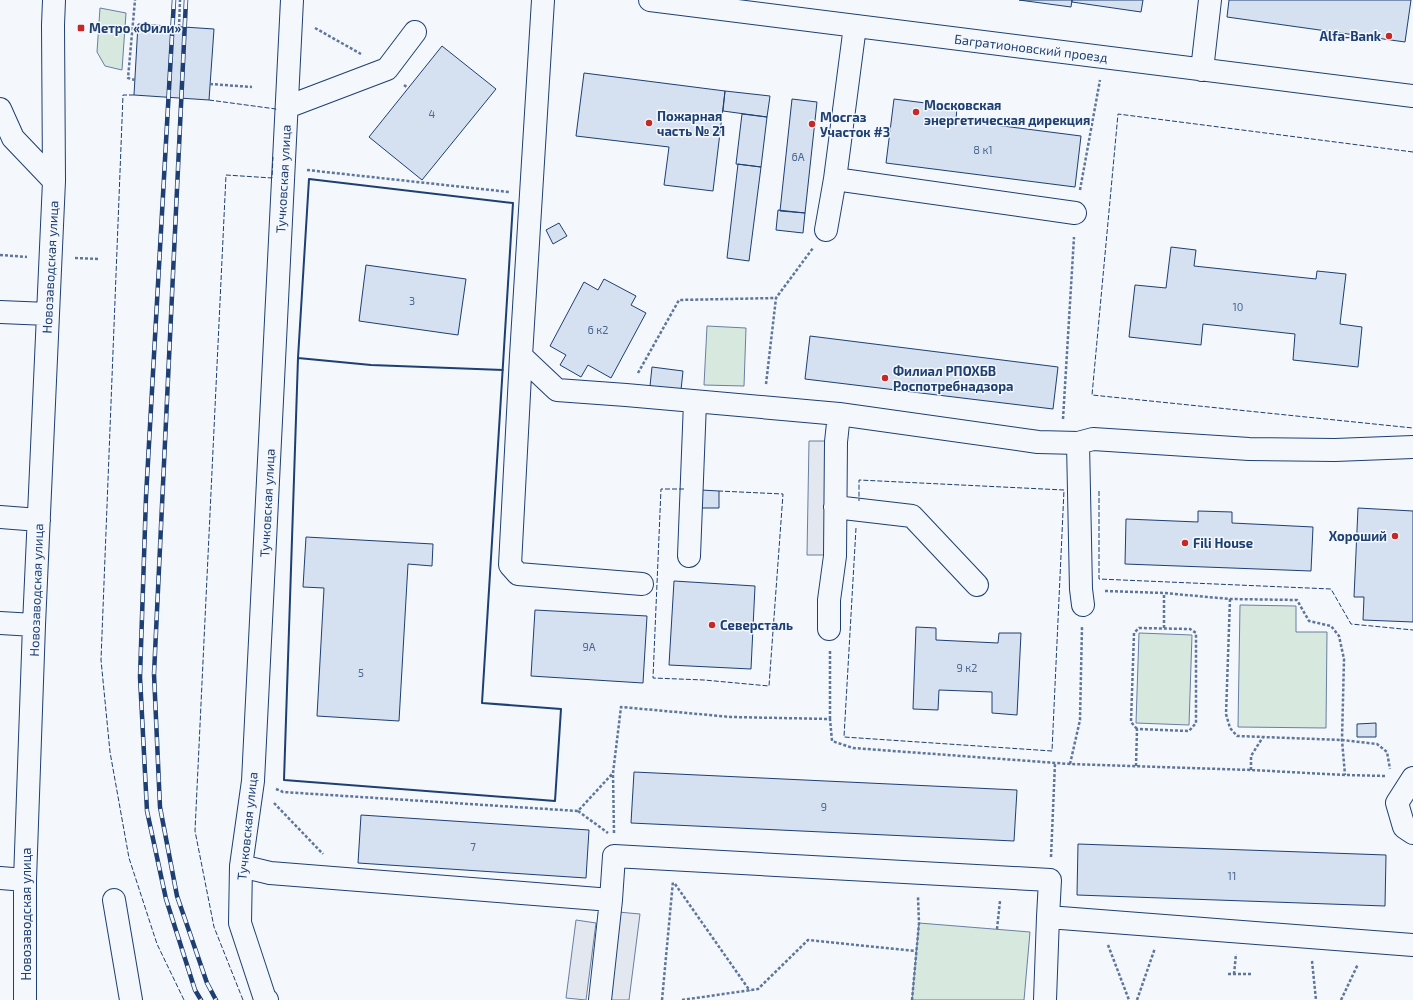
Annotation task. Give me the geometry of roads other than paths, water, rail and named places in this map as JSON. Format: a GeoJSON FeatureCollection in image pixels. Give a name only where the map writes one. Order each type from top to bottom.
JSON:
{"type":"FeatureCollection","features":[{"type":"Feature","properties":{"kind":"street","name":"Новозаводская улица"},"geometry":{"type":"LineString","coordinates":[[25,1000],[25,880],[34,625],[54,181],[52,25],[54,0]]}},
{"type":"Feature","properties":{"kind":"street","name":"Тучковская улица"},"geometry":{"type":"LineString","coordinates":[[267,1000],[265,999],[240,923],[241,866],[253,781],[292,0]]}},
{"type":"Feature","properties":{"kind":"street"},"geometry":{"type":"LineString","coordinates":[[543,0],[521,356],[510,565],[518,574],[642,584]]}},
{"type":"Feature","properties":{"kind":"street","name":"Багратионовский проезд"},"geometry":{"type":"LineString","coordinates":[[650,0],[780,8],[855,26],[1413,96]]}},
{"type":"Feature","properties":{"kind":"street"},"geometry":{"type":"LineString","coordinates":[[1202,70],[1210,0]]}},
{"type":"Feature","properties":{"kind":"street"},"geometry":{"type":"LineString","coordinates":[[826,230],[835,179],[855,26]]}},
{"type":"Feature","properties":{"kind":"street"},"geometry":{"type":"LineString","coordinates":[[287,107],[387,69],[415,32]]}},
{"type":"Feature","properties":{"kind":"street"},"geometry":{"type":"LineString","coordinates":[[0,109],[13,138],[54,181]]}},
{"type":"Feature","properties":{"kind":"street"},"geometry":{"type":"LineString","coordinates":[[835,179],[1076,213]]}},
{"type":"Feature","properties":{"kind":"street"},"geometry":{"type":"LineString","coordinates":[[0,312],[48,314]]}},
{"type":"Feature","properties":{"kind":"street"},"geometry":{"type":"LineString","coordinates":[[521,356],[557,390],[695,402],[763,406],[839,414],[1038,442],[1070,442],[1093,439],[1249,449],[1335,450],[1413,447]]}},
{"type":"Feature","properties":{"kind":"street"},"geometry":{"type":"LineString","coordinates":[[689,556],[695,402]]}},
{"type":"Feature","properties":{"kind":"street"},"geometry":{"type":"LineString","coordinates":[[829,629],[829,600],[835,556],[835,507],[839,414]]}},
{"type":"Feature","properties":{"kind":"street"},"geometry":{"type":"LineString","coordinates":[[1070,442],[1082,597]]}},
{"type":"Feature","properties":{"kind":"street"},"geometry":{"type":"LineString","coordinates":[[835,507],[912,516],[977,585]]}},
{"type":"Feature","properties":{"kind":"street"},"geometry":{"type":"LineString","coordinates":[[0,517],[39,520]]}},
{"type":"Feature","properties":{"kind":"street"},"geometry":{"type":"LineString","coordinates":[[0,623],[34,625]]}},
{"type":"Feature","properties":{"kind":"street"},"geometry":{"type":"LineString","coordinates":[[1403,777],[1397,803],[1404,827],[1413,833]]}},
{"type":"Feature","properties":{"kind":"street"},"geometry":{"type":"LineString","coordinates":[[600,1000],[611,900],[614,856],[1050,880],[1045,1000]]}},
{"type":"Feature","properties":{"kind":"street"},"geometry":{"type":"LineString","coordinates":[[241,866],[270,873],[611,900]]}},
{"type":"Feature","properties":{"kind":"street"},"geometry":{"type":"LineString","coordinates":[[0,878],[25,880]]}},
{"type":"Feature","properties":{"kind":"street"},"geometry":{"type":"LineString","coordinates":[[114,900],[131,1000]]}},
{"type":"Feature","properties":{"kind":"street"},"geometry":{"type":"LineString","coordinates":[[1048,917],[1413,945]]}},
{"type":"Feature","properties":{"kind":"railway"},"geometry":{"type":"LineString","coordinates":[[174,0],[146,497],[140,677],[147,811],[166,899],[195,990],[201,1000]]}},
{"type":"Feature","properties":{"kind":"railway"},"geometry":{"type":"LineString","coordinates":[[186,0],[154,674],[160,807],[177,896],[207,983],[216,1000]]}},
{"type":"Feature","properties":{"kind":"place","name":"Метро «Фили»"},"geometry":{"type":"Point","coordinates":[81,28]}},
{"type":"Feature","properties":{"kind":"place","name":"Alfa-Bank"},"geometry":{"type":"Point","coordinates":[1389,36]}},
{"type":"Feature","properties":{"kind":"place","name":"Московская энергетическая дирекция"},"geometry":{"type":"Point","coordinates":[916,112]}},
{"type":"Feature","properties":{"kind":"place","name":"Пожарная часть № 21"},"geometry":{"type":"Point","coordinates":[649,123]}},
{"type":"Feature","properties":{"kind":"place","name":"Мосгаз Участок #3"},"geometry":{"type":"Point","coordinates":[812,124]}},
{"type":"Feature","properties":{"kind":"place","name":"Филиал РПОХБВ Роспотребнадзора"},"geometry":{"type":"Point","coordinates":[885,378]}},
{"type":"Feature","properties":{"kind":"place","name":"Хороший"},"geometry":{"type":"Point","coordinates":[1395,536]}},
{"type":"Feature","properties":{"kind":"place","name":"Fili House"},"geometry":{"type":"Point","coordinates":[1185,543]}},
{"type":"Feature","properties":{"kind":"place","name":"Северсталь"},"geometry":{"type":"Point","coordinates":[712,625]}}]}
